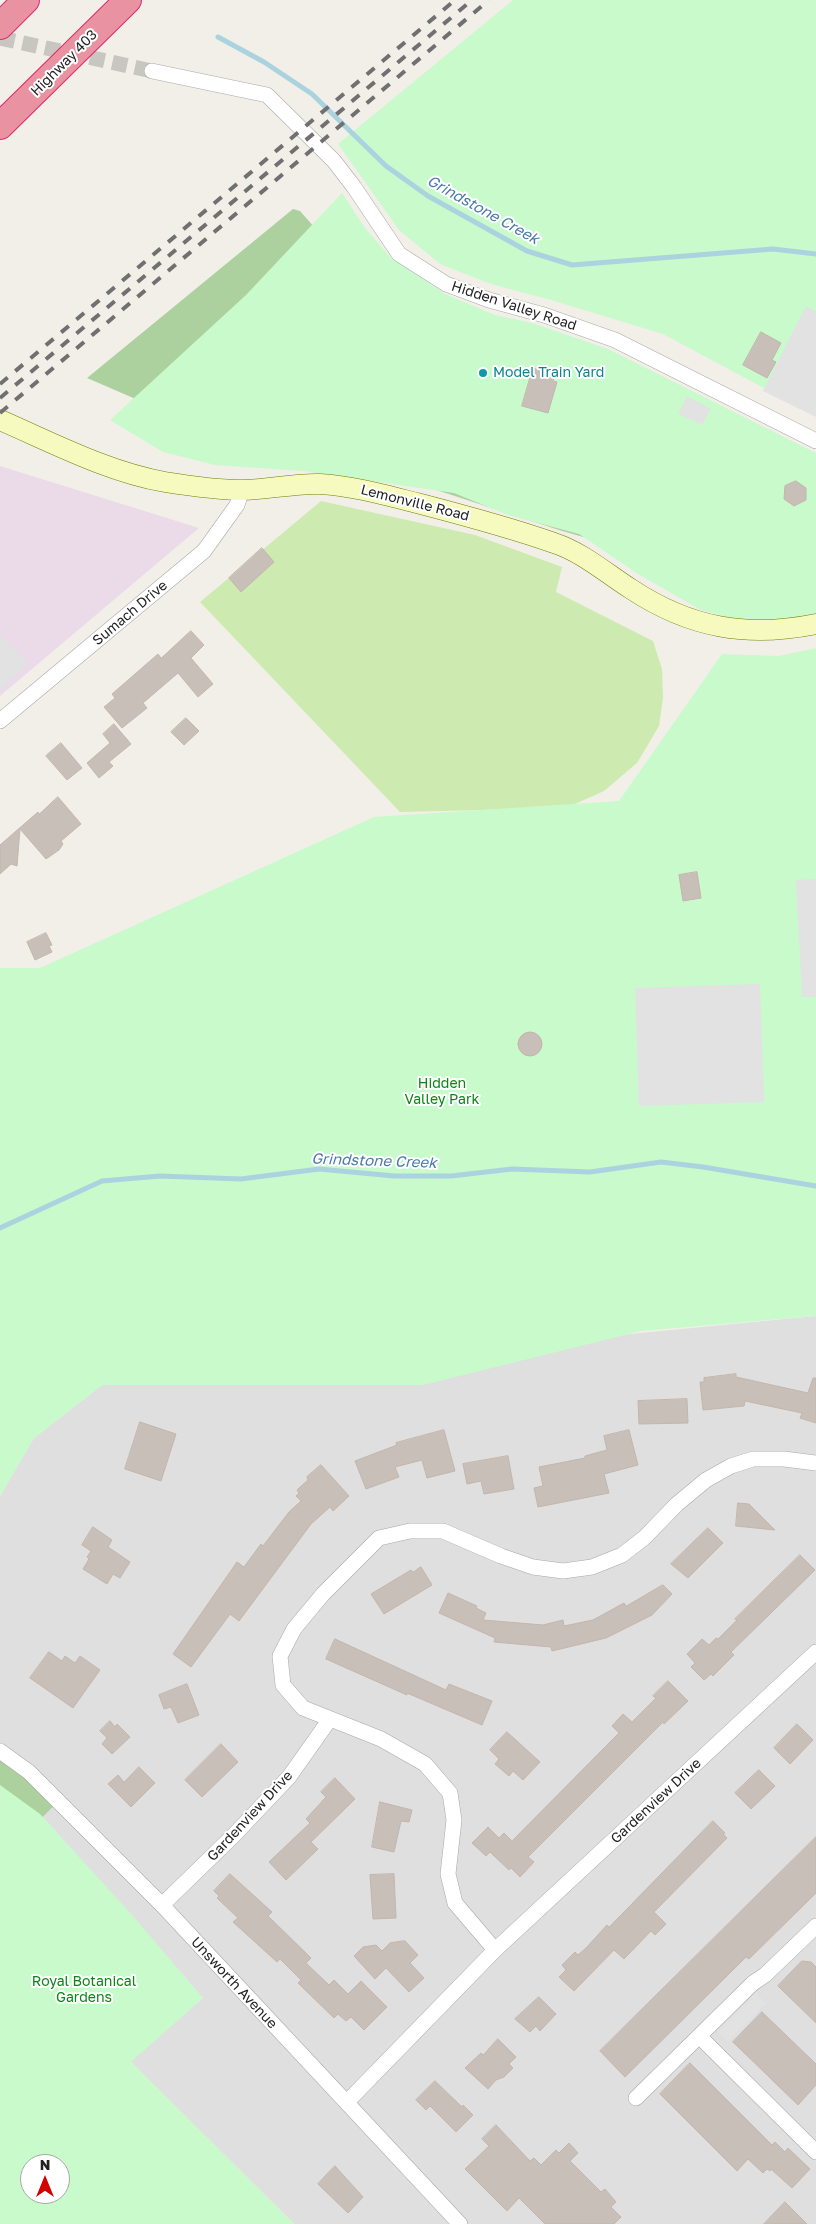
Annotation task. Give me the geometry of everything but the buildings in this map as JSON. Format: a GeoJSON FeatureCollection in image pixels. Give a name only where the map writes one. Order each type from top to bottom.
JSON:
{"type":"FeatureCollection","features":[{"type":"Feature","properties":{"kind":"highway"},"geometry":{"type":"LineString","coordinates":[[0,26],[26,0]]}},
{"type":"Feature","properties":{"kind":"highway","name":"Highway 403"},"geometry":{"type":"LineString","coordinates":[[0,126],[128,0]]}},
{"type":"Feature","properties":{"kind":"street","name":"Hidden Valley Road"},"geometry":{"type":"LineString","coordinates":[[152,71],[267,95],[334,161],[399,254],[446,284],[489,300],[544,315],[615,340],[816,442]]}},
{"type":"Feature","properties":{"kind":"street","name":"Lemonville Road"},"geometry":{"type":"LineString","coordinates":[[0,420],[109,467],[163,482],[242,490],[318,484],[360,488],[494,522],[559,544],[596,565],[633,591],[680,617],[744,631],[791,630],[816,624]]}},
{"type":"Feature","properties":{"kind":"street","name":"Sumach Drive"},"geometry":{"type":"LineString","coordinates":[[0,721],[204,551],[237,505],[242,490]]}},
{"type":"Feature","properties":{"kind":"street"},"geometry":{"type":"LineString","coordinates":[[495,1950],[455,1903],[448,1874],[454,1820],[450,1793],[424,1764],[381,1739],[303,1708],[283,1685],[280,1656],[294,1629],[358,1558],[379,1538],[410,1531],[443,1531],[501,1556],[533,1567],[563,1571],[592,1567],[622,1555],[644,1538],[677,1504],[706,1480],[731,1466],[753,1459],[784,1459],[816,1463]]}},
{"type":"Feature","properties":{"kind":"street","name":"Gardenview Drive"},"geometry":{"type":"LineString","coordinates":[[347,2102],[495,1950],[816,1652]]}},
{"type":"Feature","properties":{"kind":"street","name":"Gardenview Drive"},"geometry":{"type":"LineString","coordinates":[[162,1905],[234,1835],[289,1777],[330,1719]]}},
{"type":"Feature","properties":{"kind":"street","name":"Unsworth Avenue"},"geometry":{"type":"LineString","coordinates":[[0,1751],[29,1772],[162,1905],[460,2224]]}},
{"type":"Feature","properties":{"kind":"street"},"geometry":{"type":"LineString","coordinates":[[636,2098],[753,1983],[815,1929]]}},
{"type":"Feature","properties":{"kind":"street"},"geometry":{"type":"LineString","coordinates":[[700,2036],[816,2152]]}},
{"type":"Feature","properties":{"kind":"shaded area"},"geometry":{"type":"Polygon","coordinates":[[[806,306],[816,312],[816,417],[763,391],[806,306]]]}},
{"type":"Feature","properties":{"kind":"shaded area"},"geometry":{"type":"Polygon","coordinates":[[[687,396],[711,409],[702,425],[678,414],[687,396]]]}},
{"type":"Feature","properties":{"kind":"shaded area"},"geometry":{"type":"Polygon","coordinates":[[[0,466],[199,528],[0,696],[0,466]]]}},
{"type":"Feature","properties":{"kind":"shaded area"},"geometry":{"type":"Polygon","coordinates":[[[0,636],[28,662],[0,691],[0,636]]]}},
{"type":"Feature","properties":{"kind":"shaded area"},"geometry":{"type":"Polygon","coordinates":[[[816,879],[816,997],[802,997],[796,880],[816,879]]]}},
{"type":"Feature","properties":{"kind":"shaded area"},"geometry":{"type":"Polygon","coordinates":[[[760,984],[764,1102],[639,1106],[635,988],[760,984]]]}},
{"type":"Feature","properties":{"kind":"shaded area"},"geometry":{"type":"Polygon","coordinates":[[[816,1316],[816,2224],[294,2224],[130,2061],[203,1998],[40,1814],[0,1785],[0,1496],[34,1438],[102,1385],[816,1316]]]}},
{"type":"Feature","properties":{"kind":"shaded area"},"geometry":{"type":"Polygon","coordinates":[[[756,1993],[766,2003],[728,2042],[718,2032],[756,1993]]]}},
{"type":"Feature","properties":{"kind":"green space"},"geometry":{"type":"Polygon","coordinates":[[[513,0],[816,0],[816,416],[663,334],[491,284],[440,264],[399,230],[338,144],[513,0]]]}},
{"type":"Feature","properties":{"kind":"green space"},"geometry":{"type":"Polygon","coordinates":[[[342,193],[365,228],[391,258],[445,294],[495,315],[532,323],[608,349],[816,453],[816,615],[748,623],[701,610],[638,574],[579,534],[508,515],[454,493],[303,471],[215,465],[163,452],[110,420],[246,295],[342,193]]]}},
{"type":"Feature","properties":{"kind":"green space"},"geometry":{"type":"Polygon","coordinates":[[[293,209],[300,211],[590,539],[277,438],[175,416],[87,378],[293,209]]]}},
{"type":"Feature","properties":{"kind":"green space"},"geometry":{"type":"Polygon","coordinates":[[[321,501],[475,535],[562,567],[556,592],[653,641],[662,669],[663,698],[659,726],[637,763],[604,791],[566,808],[400,812],[200,602],[321,501]]]}},
{"type":"Feature","properties":{"kind":"green space","name":"Hidden Valley Park"},"geometry":{"type":"Polygon","coordinates":[[[816,648],[816,1316],[641,1331],[423,1385],[102,1385],[34,1438],[0,1496],[0,968],[40,968],[374,817],[619,801],[722,654],[779,656],[816,648]]]}},
{"type":"Feature","properties":{"kind":"green space"},"geometry":{"type":"Polygon","coordinates":[[[0,1754],[61,1799],[20,1839],[0,1841],[0,1754]]]}},
{"type":"Feature","properties":{"kind":"green space","name":"Royal Botanical Gardens"},"geometry":{"type":"Polygon","coordinates":[[[0,1785],[40,1814],[132,1915],[203,1998],[131,2062],[294,2224],[0,2224],[0,1785]]]}},
{"type":"Feature","properties":{"kind":"waterway","name":"Grindstone Creek"},"geometry":{"type":"LineString","coordinates":[[218,37],[264,62],[312,94],[386,166],[428,196],[527,251],[572,265],[773,249],[816,254]]}},
{"type":"Feature","properties":{"kind":"waterway","name":"Grindstone Creek"},"geometry":{"type":"LineString","coordinates":[[0,1228],[102,1181],[160,1176],[241,1179],[319,1169],[394,1176],[451,1176],[512,1169],[590,1172],[661,1162],[816,1186]]}},
{"type":"Feature","properties":{"kind":"tunnel"},"geometry":{"type":"LineString","coordinates":[[0,38],[152,71]]}},
{"type":"Feature","properties":{"kind":"railway"},"geometry":{"type":"LineString","coordinates":[[0,384],[455,0]]}},
{"type":"Feature","properties":{"kind":"railway"},"geometry":{"type":"LineString","coordinates":[[0,398],[472,0]]}},
{"type":"Feature","properties":{"kind":"railway"},"geometry":{"type":"LineString","coordinates":[[0,413],[489,0]]}},
{"type":"Feature","properties":{"kind":"place","name":"Model Train Yard"},"geometry":{"type":"Point","coordinates":[483,373]}}]}
